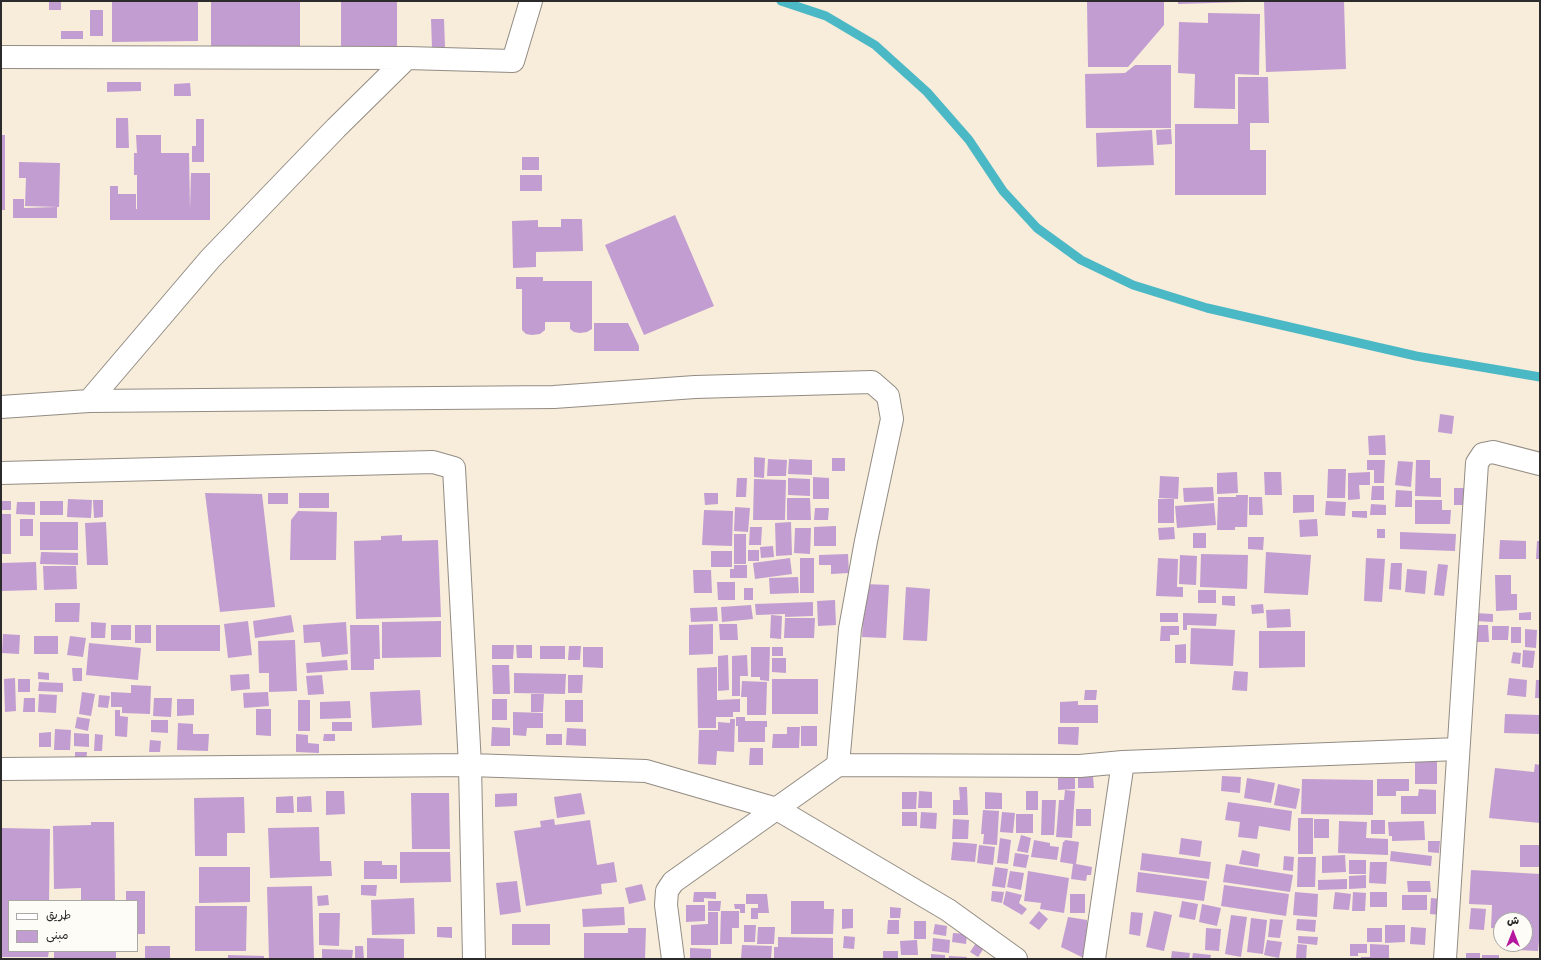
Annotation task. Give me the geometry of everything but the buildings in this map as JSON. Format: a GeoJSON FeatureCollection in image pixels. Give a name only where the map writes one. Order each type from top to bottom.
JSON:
{"type":"FeatureCollection","features":[{"type":"Feature","properties":{"kind":"street"},"geometry":{"type":"LineString","coordinates":[[1,57],[407,58],[513,61],[531,1]]}},
{"type":"Feature","properties":{"kind":"street"},"geometry":{"type":"LineString","coordinates":[[88,401],[210,259],[336,128],[407,58]]}},
{"type":"Feature","properties":{"kind":"street"},"geometry":{"type":"LineString","coordinates":[[1,407],[88,401],[554,397],[695,387],[872,382],[888,396],[892,419],[866,541],[850,629],[838,765]]}},
{"type":"Feature","properties":{"kind":"street"},"geometry":{"type":"LineString","coordinates":[[1445,959],[1477,463],[1483,454],[1493,452],[1540,464]]}},
{"type":"Feature","properties":{"kind":"street"},"geometry":{"type":"LineString","coordinates":[[1,473],[433,462],[454,468],[470,765],[474,959]]}},
{"type":"Feature","properties":{"kind":"street"},"geometry":{"type":"LineString","coordinates":[[673,959],[666,905],[667,892],[673,882],[838,765],[1080,766],[1123,762],[1458,750]]}},
{"type":"Feature","properties":{"kind":"street"},"geometry":{"type":"LineString","coordinates":[[1094,959],[1123,762]]}},
{"type":"Feature","properties":{"kind":"street"},"geometry":{"type":"LineString","coordinates":[[1,769],[470,765],[646,771],[777,809],[948,910],[1016,959]]}},
{"type":"Feature","properties":{"kind":"waterway"},"geometry":{"type":"LineString","coordinates":[[781,1],[826,16],[875,45],[927,92],[969,140],[1003,191],[1037,228],[1081,260],[1133,285],[1207,308],[1416,356],[1540,377]]}}]}
